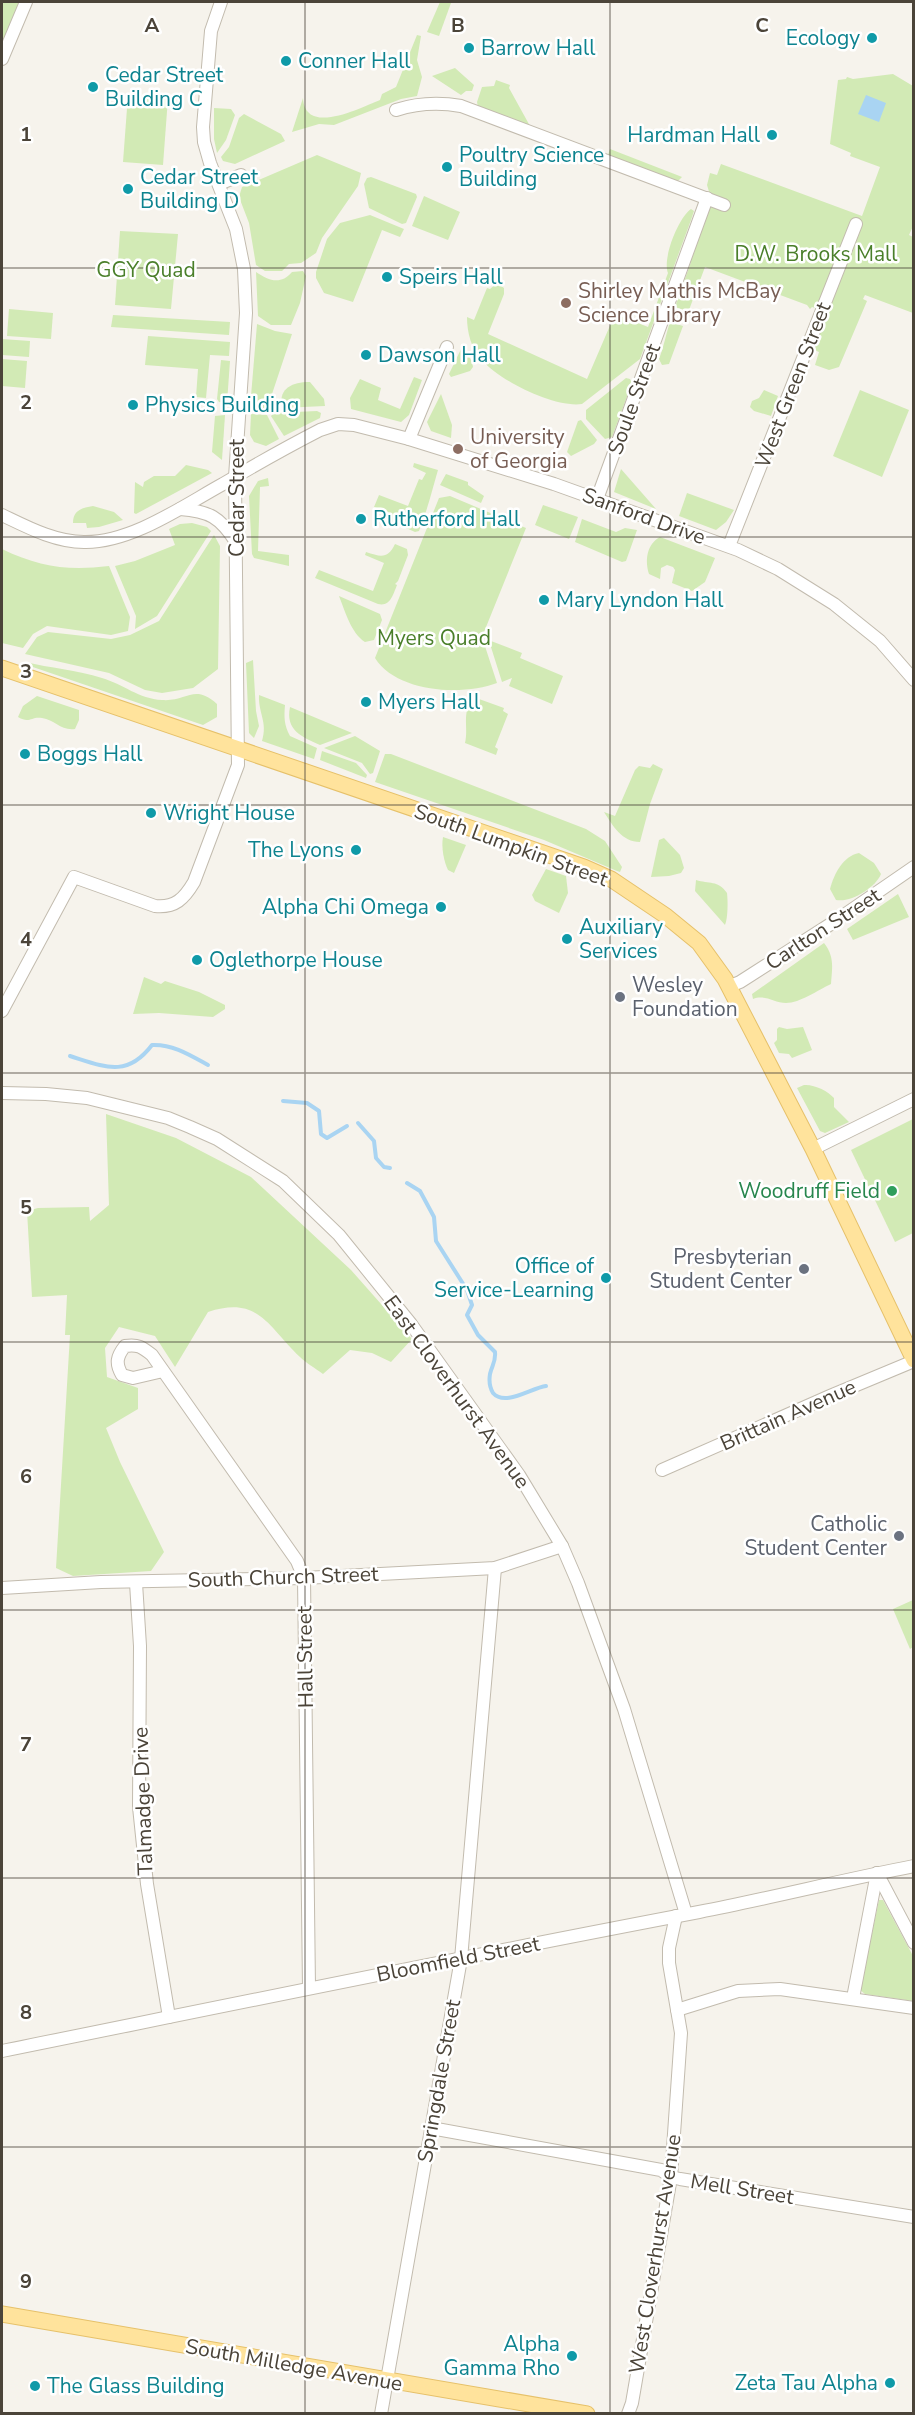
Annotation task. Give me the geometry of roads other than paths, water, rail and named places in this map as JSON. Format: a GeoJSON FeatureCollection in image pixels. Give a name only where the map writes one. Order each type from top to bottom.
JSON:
{"type":"FeatureCollection","features":[{"type":"Feature","properties":{"kind":"main road","name":"South Lumpkin Street"},"geometry":{"type":"LineString","coordinates":[[2,668],[558,858],[611,879],[666,916],[699,943],[730,986],[813,1149],[914,1361]]}},
{"type":"Feature","properties":{"kind":"main road","name":"South Milledge Avenue"},"geometry":{"type":"LineString","coordinates":[[2,2314],[587,2414]]}},
{"type":"Feature","properties":{"kind":"street"},"geometry":{"type":"LineString","coordinates":[[2,59],[26,2]]}},
{"type":"Feature","properties":{"kind":"street","name":"Cedar Street"},"geometry":{"type":"LineString","coordinates":[[2,1011],[74,877],[155,906],[175,905],[184,898],[193,884],[222,813],[238,765],[235,477],[246,313],[244,269],[236,229],[210,163],[203,128],[211,31],[221,2]]}},
{"type":"Feature","properties":{"kind":"street"},"geometry":{"type":"LineString","coordinates":[[396,110],[420,104],[461,105],[724,205]]}},
{"type":"Feature","properties":{"kind":"street"},"geometry":{"type":"LineString","coordinates":[[219,184],[241,175]]}},
{"type":"Feature","properties":{"kind":"street","name":"Soule Street"},"geometry":{"type":"LineString","coordinates":[[597,499],[707,198]]}},
{"type":"Feature","properties":{"kind":"street","name":"West Green Street"},"geometry":{"type":"LineString","coordinates":[[729,546],[856,224]]}},
{"type":"Feature","properties":{"kind":"street"},"geometry":{"type":"LineString","coordinates":[[409,439],[447,347]]}},
{"type":"Feature","properties":{"kind":"street","name":"Sanford Drive"},"geometry":{"type":"LineString","coordinates":[[2,515],[49,535],[83,542],[100,541],[129,533],[178,509],[320,430],[338,424],[354,425],[409,439],[597,499],[729,546],[778,569],[831,601],[880,641],[914,680]]}},
{"type":"Feature","properties":{"kind":"street"},"geometry":{"type":"LineString","coordinates":[[178,509],[206,512],[216,518],[237,543]]}},
{"type":"Feature","properties":{"kind":"street","name":"Carlton Street"},"geometry":{"type":"LineString","coordinates":[[730,986],[837,921],[914,867]]}},
{"type":"Feature","properties":{"kind":"street","name":"East Cloverhurst Avenue"},"geometry":{"type":"LineString","coordinates":[[2,1094],[46,1094],[87,1098],[168,1118],[217,1139],[283,1181],[339,1235],[411,1324],[519,1475],[562,1546],[579,1583],[624,1709],[681,1915]]}},
{"type":"Feature","properties":{"kind":"street"},"geometry":{"type":"LineString","coordinates":[[813,1149],[914,1099]]}},
{"type":"Feature","properties":{"kind":"street","name":"Brittain Avenue"},"geometry":{"type":"LineString","coordinates":[[663,1470],[914,1361]]}},
{"type":"Feature","properties":{"kind":"street","name":"Hall Street"},"geometry":{"type":"LineString","coordinates":[[163,1371],[297,1561],[304,1578],[309,1987]]}},
{"type":"Feature","properties":{"kind":"street","name":"South Church Street"},"geometry":{"type":"LineString","coordinates":[[2,1588],[101,1582],[304,1578],[495,1568],[562,1546]]}},
{"type":"Feature","properties":{"kind":"street","name":"Springdale Street"},"geometry":{"type":"LineString","coordinates":[[381,2414],[460,1959],[495,1568]]}},
{"type":"Feature","properties":{"kind":"street","name":"Talmadge Drive"},"geometry":{"type":"LineString","coordinates":[[136,1583],[140,1646],[139,1807],[147,1884],[169,2017]]}},
{"type":"Feature","properties":{"kind":"street","name":"Bloomfield Street"},"geometry":{"type":"LineString","coordinates":[[2,2051],[914,1866]]}},
{"type":"Feature","properties":{"kind":"street"},"geometry":{"type":"LineString","coordinates":[[877,1874],[914,1943]]}},
{"type":"Feature","properties":{"kind":"street"},"geometry":{"type":"LineString","coordinates":[[854,1998],[877,1874]]}},
{"type":"Feature","properties":{"kind":"street","name":"West Cloverhurst Avenue"},"geometry":{"type":"LineString","coordinates":[[628,2414],[632,2403],[671,2177],[681,2033],[669,1963],[669,1948],[681,1915]]}},
{"type":"Feature","properties":{"kind":"street"},"geometry":{"type":"LineString","coordinates":[[677,2010],[738,1991],[780,1989],[914,2008]]}},
{"type":"Feature","properties":{"kind":"street","name":"Mell Street"},"geometry":{"type":"LineString","coordinates":[[431,2128],[662,2170],[671,2177],[914,2217]]}},
{"type":"Feature","properties":{"kind":"water"},"geometry":{"type":"Polygon","coordinates":[[[866,95],[886,103],[879,122],[858,114],[866,95]]]}},
{"type":"Feature","properties":{"kind":"waterway"},"geometry":{"type":"LineString","coordinates":[[70,1056],[94,1064],[124,1066],[134,1062],[152,1045],[160,1045],[181,1051],[208,1065]]}},
{"type":"Feature","properties":{"kind":"waterway"},"geometry":{"type":"LineString","coordinates":[[283,1101],[307,1103],[319,1111],[321,1134],[327,1138],[347,1126]]}},
{"type":"Feature","properties":{"kind":"waterway"},"geometry":{"type":"LineString","coordinates":[[358,1123],[374,1141],[376,1158],[384,1167],[390,1168]]}},
{"type":"Feature","properties":{"kind":"waterway"},"geometry":{"type":"LineString","coordinates":[[407,1183],[420,1191],[434,1217],[436,1241],[467,1290],[472,1305],[467,1315],[478,1335],[495,1352],[490,1376],[493,1393],[504,1398],[518,1396],[546,1386]]}},
{"type":"Feature","properties":{"kind":"place","name":"Ecology"},"geometry":{"type":"Point","coordinates":[872,38]}},
{"type":"Feature","properties":{"kind":"place","name":"Barrow Hall"},"geometry":{"type":"Point","coordinates":[469,48]}},
{"type":"Feature","properties":{"kind":"place","name":"Conner Hall"},"geometry":{"type":"Point","coordinates":[286,61]}},
{"type":"Feature","properties":{"kind":"place","name":"Cedar Street Building C"},"geometry":{"type":"Point","coordinates":[93,87]}},
{"type":"Feature","properties":{"kind":"place","name":"Hardman Hall"},"geometry":{"type":"Point","coordinates":[772,135]}},
{"type":"Feature","properties":{"kind":"place","name":"Poultry Science Building"},"geometry":{"type":"Point","coordinates":[447,167]}},
{"type":"Feature","properties":{"kind":"place","name":"Cedar Street Building D"},"geometry":{"type":"Point","coordinates":[128,189]}},
{"type":"Feature","properties":{"kind":"place","name":"Speirs Hall"},"geometry":{"type":"Point","coordinates":[387,277]}},
{"type":"Feature","properties":{"kind":"place","name":"Shirley Mathis McBay Science Library"},"geometry":{"type":"Point","coordinates":[566,303]}},
{"type":"Feature","properties":{"kind":"place","name":"Dawson Hall"},"geometry":{"type":"Point","coordinates":[366,355]}},
{"type":"Feature","properties":{"kind":"place","name":"Physics Building"},"geometry":{"type":"Point","coordinates":[133,405]}},
{"type":"Feature","properties":{"kind":"place","name":"University of Georgia"},"geometry":{"type":"Point","coordinates":[458,449]}},
{"type":"Feature","properties":{"kind":"place","name":"Rutherford Hall"},"geometry":{"type":"Point","coordinates":[361,519]}},
{"type":"Feature","properties":{"kind":"place","name":"Mary Lyndon Hall"},"geometry":{"type":"Point","coordinates":[544,600]}},
{"type":"Feature","properties":{"kind":"place","name":"Myers Hall"},"geometry":{"type":"Point","coordinates":[366,702]}},
{"type":"Feature","properties":{"kind":"place","name":"Boggs Hall"},"geometry":{"type":"Point","coordinates":[25,754]}},
{"type":"Feature","properties":{"kind":"place","name":"Wright House"},"geometry":{"type":"Point","coordinates":[151,813]}},
{"type":"Feature","properties":{"kind":"place","name":"The Lyons"},"geometry":{"type":"Point","coordinates":[356,850]}},
{"type":"Feature","properties":{"kind":"place","name":"Alpha Chi Omega"},"geometry":{"type":"Point","coordinates":[441,907]}},
{"type":"Feature","properties":{"kind":"place","name":"Auxiliary Services"},"geometry":{"type":"Point","coordinates":[567,939]}},
{"type":"Feature","properties":{"kind":"place","name":"Oglethorpe House"},"geometry":{"type":"Point","coordinates":[197,960]}},
{"type":"Feature","properties":{"kind":"place","name":"Wesley Foundation"},"geometry":{"type":"Point","coordinates":[620,997]}},
{"type":"Feature","properties":{"kind":"place","name":"Woodruff Field"},"geometry":{"type":"Point","coordinates":[892,1191]}},
{"type":"Feature","properties":{"kind":"place","name":"Presbyterian Student Center"},"geometry":{"type":"Point","coordinates":[804,1269]}},
{"type":"Feature","properties":{"kind":"place","name":"Office of Service-Learning"},"geometry":{"type":"Point","coordinates":[606,1278]}},
{"type":"Feature","properties":{"kind":"place","name":"Catholic Student Center"},"geometry":{"type":"Point","coordinates":[899,1536]}},
{"type":"Feature","properties":{"kind":"place","name":"Alpha Gamma Rho"},"geometry":{"type":"Point","coordinates":[572,2356]}},
{"type":"Feature","properties":{"kind":"place","name":"Zeta Tau Alpha"},"geometry":{"type":"Point","coordinates":[890,2383]}},
{"type":"Feature","properties":{"kind":"place","name":"The Glass Building"},"geometry":{"type":"Point","coordinates":[35,2386]}},
{"type":"Feature","properties":{"kind":"park label","name":"D.W. Brooks Mall"},"geometry":{"type":"Point","coordinates":[816,254]}},
{"type":"Feature","properties":{"kind":"park label","name":"GGY Quad"},"geometry":{"type":"Point","coordinates":[146,270]}},
{"type":"Feature","properties":{"kind":"park label","name":"Myers Quad"},"geometry":{"type":"Point","coordinates":[434,638]}}]}
